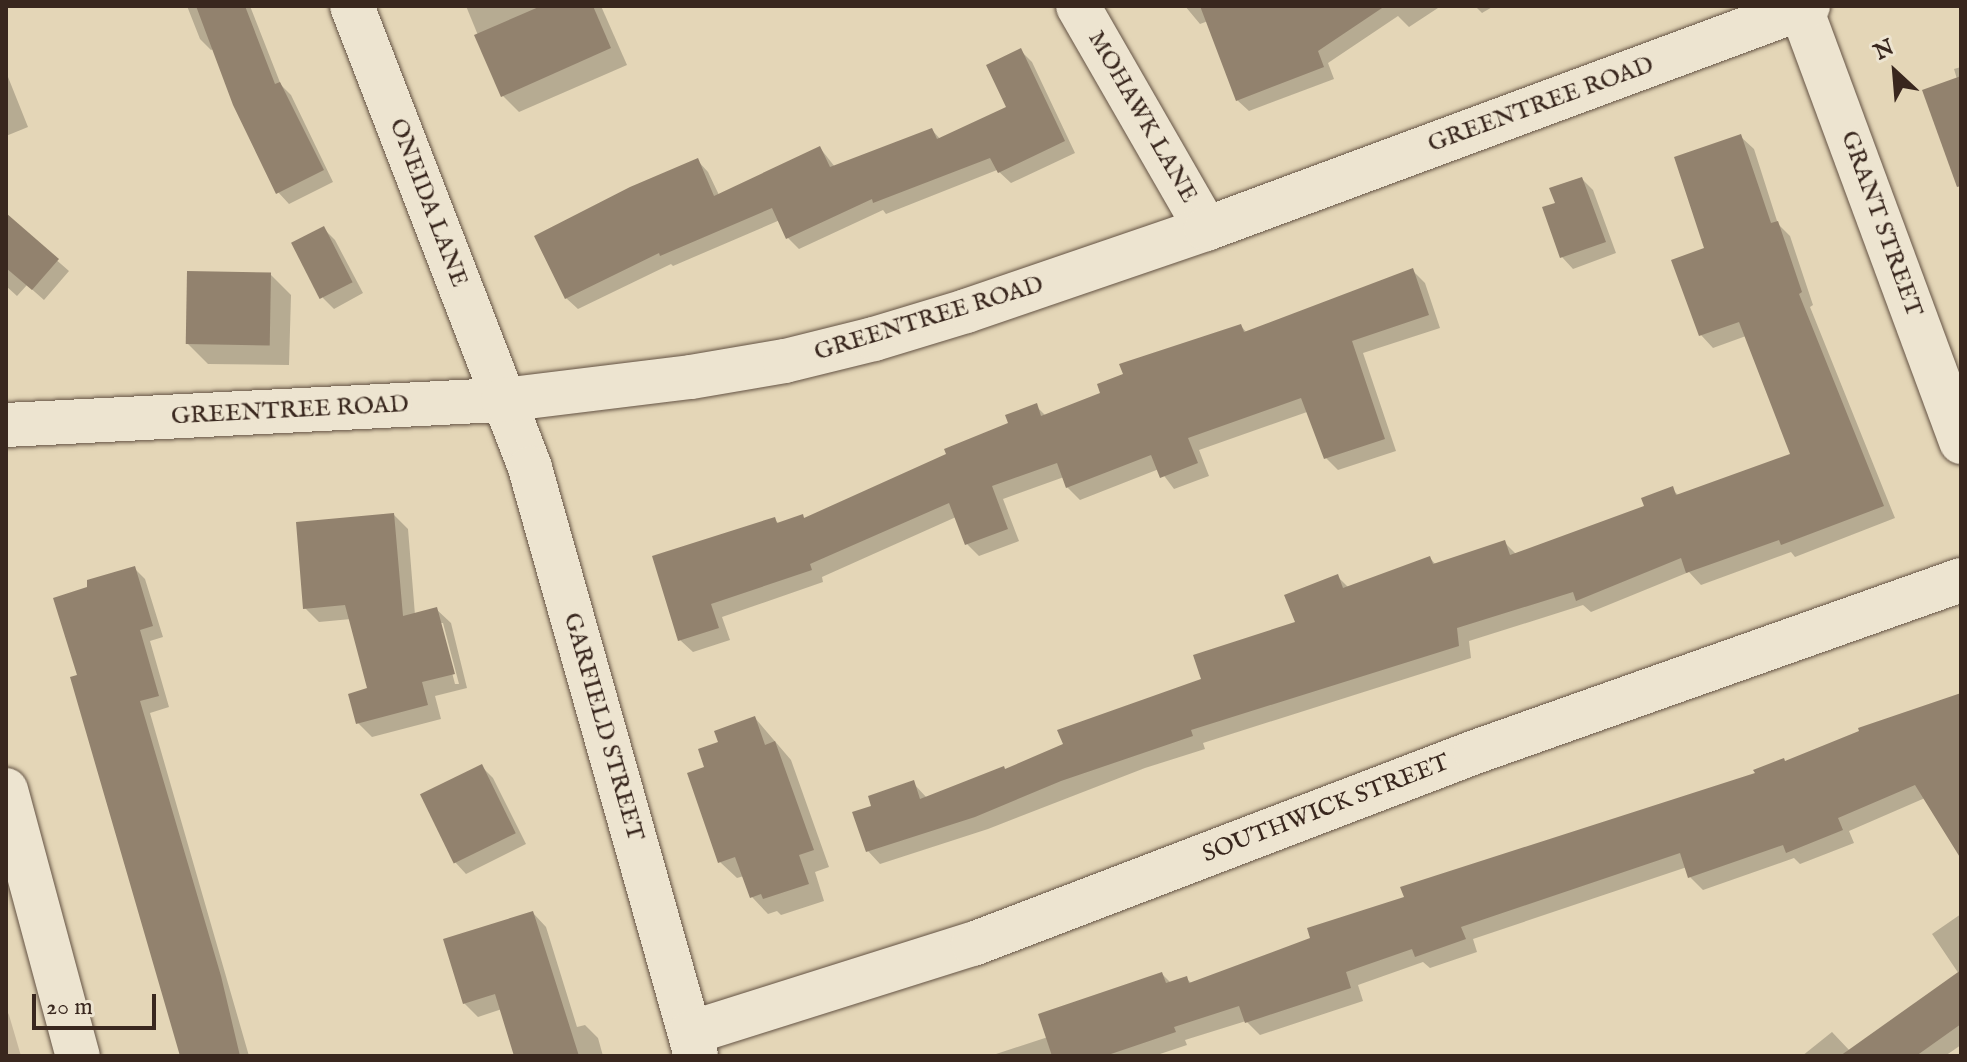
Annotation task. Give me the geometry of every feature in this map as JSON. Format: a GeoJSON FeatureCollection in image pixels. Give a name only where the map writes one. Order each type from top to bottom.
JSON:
{"type":"FeatureCollection","features":[{"type":"Feature","properties":{"kind":"street","name":"ONEIDA LANE"},"geometry":{"type":"LineString","coordinates":[[352,6],[503,400]]}},
{"type":"Feature","properties":{"kind":"street","name":"MOHAWK LANE"},"geometry":{"type":"LineString","coordinates":[[1078,6],[1206,229]]}},
{"type":"Feature","properties":{"kind":"street","name":"GREENTREE ROAD"},"geometry":{"type":"LineString","coordinates":[[6,425],[503,400],[691,377],[785,361],[874,339],[1206,229],[1803,7]]}},
{"type":"Feature","properties":{"kind":"street","name":"GRANT STREET"},"geometry":{"type":"LineString","coordinates":[[1803,7],[1961,442]]}},
{"type":"Feature","properties":{"kind":"street","name":"GARFIELD STREET"},"geometry":{"type":"LineString","coordinates":[[503,400],[530,468],[693,1044]]}},
{"type":"Feature","properties":{"kind":"street","name":"SOUTHWICK STREET"},"geometry":{"type":"LineString","coordinates":[[693,1044],[973,944],[1475,752],[1961,580]]}},
{"type":"Feature","properties":{"kind":"street"},"geometry":{"type":"LineString","coordinates":[[6,790],[23,924],[78,1056]]}},
{"type":"Feature","properties":{"kind":"shaded area"},"geometry":{"type":"Polygon","coordinates":[[[6,1009],[9,1015],[21,1056],[6,1056],[6,1009]]]}},
{"type":"Feature","properties":{"kind":"building"},"geometry":{"type":"Polygon","coordinates":[[[196,6],[245,6],[275,84],[280,82],[324,170],[276,194],[233,105],[196,6]]]}},
{"type":"Feature","properties":{"kind":"building"},"geometry":{"type":"Polygon","coordinates":[[[541,6],[593,6],[611,48],[501,97],[474,35],[541,6]]]}},
{"type":"Feature","properties":{"kind":"building"},"geometry":{"type":"Polygon","coordinates":[[[1200,6],[1385,6],[1318,51],[1324,67],[1236,101],[1200,6]]]}},
{"type":"Feature","properties":{"kind":"building"},"geometry":{"type":"Polygon","coordinates":[[[1021,48],[1065,141],[998,173],[990,158],[873,203],[872,199],[786,239],[772,208],[660,256],[659,253],[565,299],[534,236],[630,187],[698,158],[714,196],[820,146],[830,167],[932,128],[937,139],[1006,107],[986,65],[1021,48]]]}},
{"type":"Feature","properties":{"kind":"building"},"geometry":{"type":"Polygon","coordinates":[[[1961,76],[1961,186],[1957,187],[1922,90],[1961,76]]]}},
{"type":"Feature","properties":{"kind":"building"},"geometry":{"type":"Polygon","coordinates":[[[1741,134],[1771,223],[1778,221],[1802,292],[1799,294],[1884,506],[1781,545],[1779,540],[1686,573],[1681,558],[1576,601],[1573,592],[1457,628],[1459,646],[1191,730],[1193,736],[1061,781],[975,817],[866,852],[852,812],[871,806],[868,796],[914,780],[920,799],[1004,766],[1005,769],[1063,744],[1057,730],[1201,679],[1193,655],[1295,622],[1284,595],[1338,574],[1343,588],[1430,556],[1433,564],[1505,540],[1510,555],[1644,506],[1641,498],[1673,486],[1676,495],[1790,454],[1739,322],[1699,336],[1671,260],[1704,248],[1674,157],[1741,134]]]}},
{"type":"Feature","properties":{"kind":"building"},"geometry":{"type":"Polygon","coordinates":[[[1582,177],[1606,242],[1560,258],[1542,207],[1555,203],[1549,188],[1582,177]]]}},
{"type":"Feature","properties":{"kind":"building"},"geometry":{"type":"Polygon","coordinates":[[[6,213],[59,259],[32,290],[6,268],[6,213]]]}},
{"type":"Feature","properties":{"kind":"building"},"geometry":{"type":"Polygon","coordinates":[[[324,226],[353,282],[320,299],[291,243],[324,226]]]}},
{"type":"Feature","properties":{"kind":"building"},"geometry":{"type":"Polygon","coordinates":[[[1413,268],[1429,315],[1352,341],[1385,439],[1324,459],[1301,398],[1188,438],[1198,463],[1160,478],[1151,455],[1066,488],[1057,463],[992,486],[1008,529],[965,545],[949,503],[810,564],[812,570],[711,604],[719,628],[678,641],[652,556],[775,517],[777,523],[803,514],[804,518],[946,454],[944,449],[1008,423],[1005,415],[1037,403],[1041,416],[1100,393],[1097,384],[1123,374],[1119,364],[1241,324],[1244,332],[1413,268]]]}},
{"type":"Feature","properties":{"kind":"building"},"geometry":{"type":"Polygon","coordinates":[[[187,271],[271,272],[270,345],[186,344],[187,271]]]}},
{"type":"Feature","properties":{"kind":"building"},"geometry":{"type":"Polygon","coordinates":[[[394,513],[403,616],[437,607],[455,674],[422,682],[428,705],[356,724],[348,694],[367,688],[345,605],[303,609],[296,522],[394,513]]]}},
{"type":"Feature","properties":{"kind":"building"},"geometry":{"type":"Polygon","coordinates":[[[135,566],[153,626],[140,630],[159,696],[140,701],[221,976],[240,1056],[180,1056],[70,677],[77,675],[53,598],[87,587],[87,580],[135,566]]]}},
{"type":"Feature","properties":{"kind":"building"},"geometry":{"type":"Polygon","coordinates":[[[1961,693],[1961,859],[1915,785],[1838,818],[1843,830],[1786,853],[1783,845],[1688,878],[1680,853],[1461,927],[1466,939],[1415,957],[1412,949],[1346,972],[1351,988],[1245,1023],[1239,1006],[1174,1027],[1176,1032],[1105,1056],[1052,1056],[1038,1014],[1162,972],[1166,983],[1187,976],[1189,983],[1310,938],[1307,928],[1404,897],[1400,887],[1755,773],[1753,770],[1784,758],[1785,761],[1859,731],[1858,728],[1961,693]]]}},
{"type":"Feature","properties":{"kind":"building"},"geometry":{"type":"Polygon","coordinates":[[[755,716],[765,745],[775,741],[814,850],[799,855],[809,884],[763,899],[761,894],[750,898],[735,857],[718,863],[687,773],[704,767],[698,749],[718,742],[714,731],[755,716]]]}},
{"type":"Feature","properties":{"kind":"building"},"geometry":{"type":"Polygon","coordinates":[[[482,764],[516,833],[454,863],[420,794],[482,764]]]}},
{"type":"Feature","properties":{"kind":"building"},"geometry":{"type":"Polygon","coordinates":[[[533,911],[579,1056],[514,1056],[495,994],[463,1004],[443,939],[533,911]]]}},
{"type":"Feature","properties":{"kind":"building"},"geometry":{"type":"Polygon","coordinates":[[[1961,970],[1961,1024],[1916,1056],[1840,1056],[1961,970]]]}}]}
